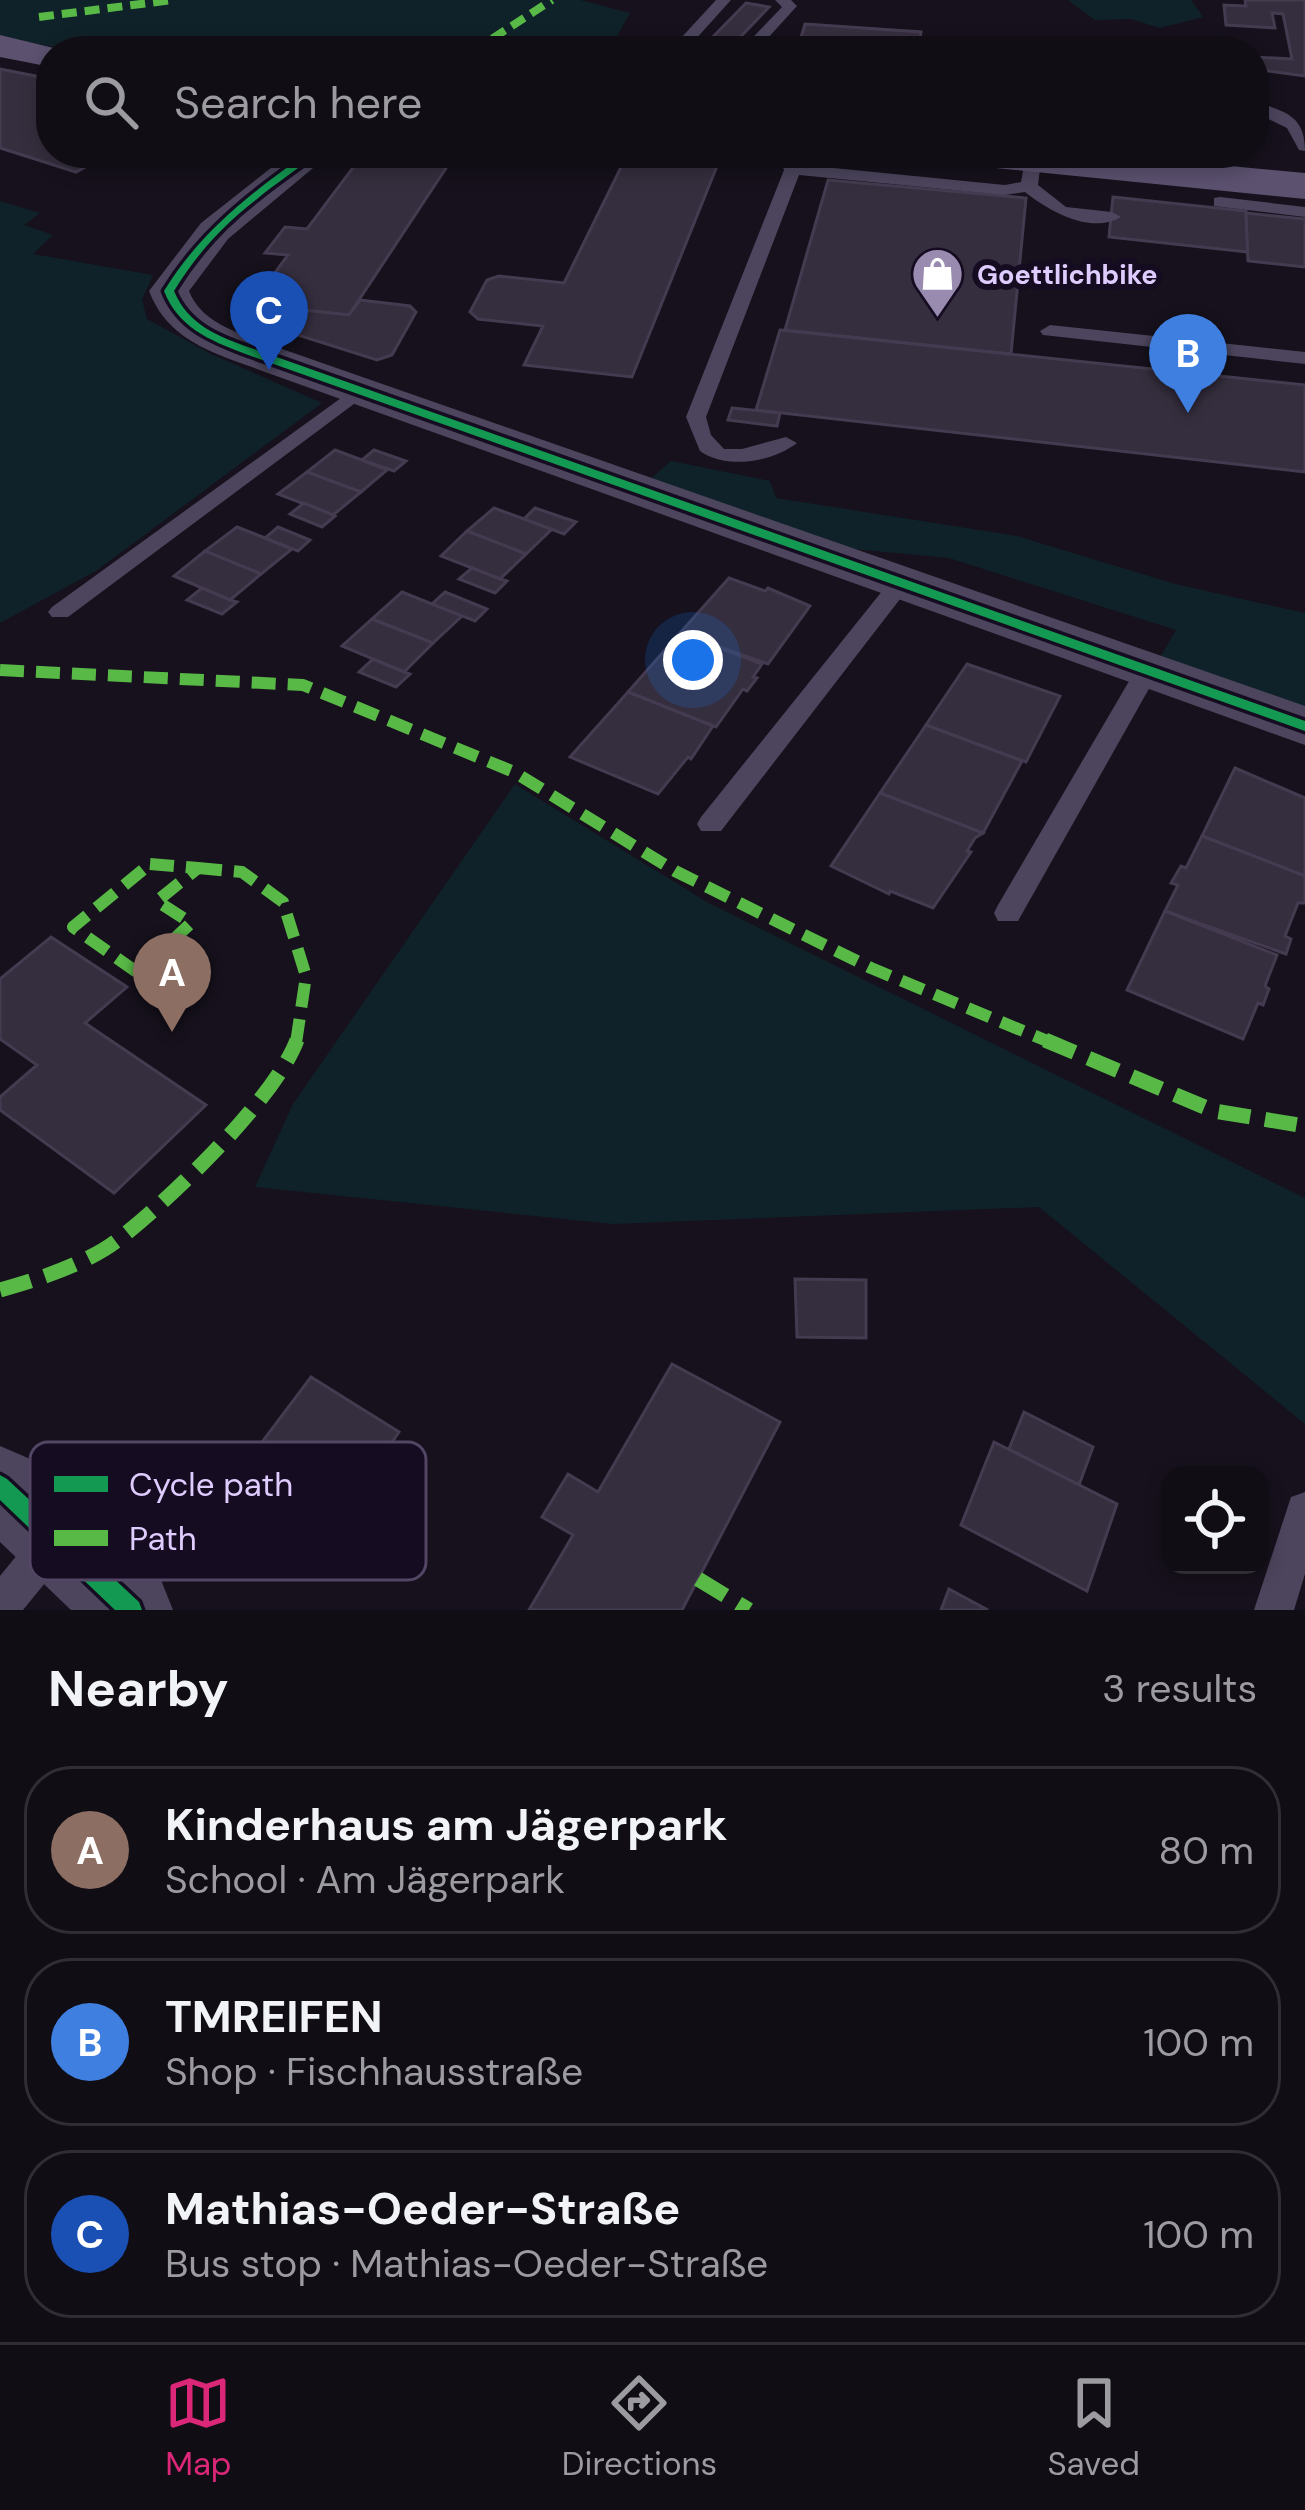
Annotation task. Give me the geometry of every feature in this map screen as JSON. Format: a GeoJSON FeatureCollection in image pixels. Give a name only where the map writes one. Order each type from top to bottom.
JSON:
{"type":"FeatureCollection","features":[{"type":"Feature","properties":{"kind":"main road"},"geometry":{"type":"LineString","coordinates":[[0,46],[36,53]]}},
{"type":"Feature","properties":{"kind":"main road"},"geometry":{"type":"LineString","coordinates":[[1015,168],[1031,173],[1071,168]]}},
{"type":"Feature","properties":{"kind":"main road"},"geometry":{"type":"LineString","coordinates":[[1145,168],[1219,196],[1305,186]]}},
{"type":"Feature","properties":{"kind":"street"},"geometry":{"type":"LineString","coordinates":[[292,168],[243,204],[184,264],[169,291],[173,310],[190,324],[358,391],[1305,726]]}},
{"type":"Feature","properties":{"kind":"street"},"geometry":{"type":"LineString","coordinates":[[99,1580],[131,1610]]}},
{"type":"Feature","properties":{"kind":"lane"},"geometry":{"type":"LineString","coordinates":[[691,36],[724,0]]}},
{"type":"Feature","properties":{"kind":"lane"},"geometry":{"type":"LineString","coordinates":[[762,36],[790,6],[782,0]]}},
{"type":"Feature","properties":{"kind":"lane"},"geometry":{"type":"LineString","coordinates":[[1269,113],[1294,125],[1305,146]]}},
{"type":"Feature","properties":{"kind":"lane"},"geometry":{"type":"LineString","coordinates":[[786,168],[696,417],[698,434],[710,451],[738,459],[786,443]]}},
{"type":"Feature","properties":{"kind":"lane"},"geometry":{"type":"LineString","coordinates":[[847,168],[1005,190],[1031,173],[1061,212],[1112,217]]}},
{"type":"Feature","properties":{"kind":"lane"},"geometry":{"type":"LineString","coordinates":[[1219,196],[1305,212]]}},
{"type":"Feature","properties":{"kind":"lane"},"geometry":{"type":"LineString","coordinates":[[1049,331],[1305,358]]}},
{"type":"Feature","properties":{"kind":"lane"},"geometry":{"type":"LineString","coordinates":[[61,612],[358,391]]}},
{"type":"Feature","properties":{"kind":"lane"},"geometry":{"type":"LineString","coordinates":[[711,824],[899,585]]}},
{"type":"Feature","properties":{"kind":"lane"},"geometry":{"type":"LineString","coordinates":[[1008,913],[1147,671]]}},
{"type":"Feature","properties":{"kind":"lane"},"geometry":{"type":"LineString","coordinates":[[1274,1610],[1305,1511]]}},
{"type":"Feature","properties":{"kind":"lane"},"geometry":{"type":"LineString","coordinates":[[0,1606],[28,1512]]}},
{"type":"Feature","properties":{"kind":"shaded area"},"geometry":{"type":"Polygon","coordinates":[[[0,0],[580,0],[630,13],[617,36],[36,36],[36,44],[0,37],[0,0]]]}},
{"type":"Feature","properties":{"kind":"shaded area"},"geometry":{"type":"Polygon","coordinates":[[[1068,0],[1191,0],[1203,17],[1160,28],[1131,19],[1095,20],[1068,0]]]}},
{"type":"Feature","properties":{"kind":"shaded area"},"geometry":{"type":"Polygon","coordinates":[[[0,201],[40,213],[24,225],[53,235],[33,254],[153,275],[142,300],[147,319],[211,354],[322,403],[96,571],[0,623],[0,201]]]}},
{"type":"Feature","properties":{"kind":"shaded area"},"geometry":{"type":"Polygon","coordinates":[[[671,461],[770,481],[776,498],[1017,536],[1175,584],[1305,613],[1305,709],[1158,661],[1176,630],[949,558],[843,548],[647,482],[671,461]]]}},
{"type":"Feature","properties":{"kind":"shaded area"},"geometry":{"type":"Polygon","coordinates":[[[515,784],[707,902],[1305,1198],[1305,1424],[1039,1207],[613,1224],[255,1187],[293,1104],[515,784]]]}},
{"type":"Feature","properties":{"kind":"building"},"geometry":{"type":"Polygon","coordinates":[[[1245,0],[1305,0],[1305,76],[1269,71],[1269,58],[1292,59],[1283,14],[1272,13],[1275,28],[1226,25],[1224,5],[1246,6],[1245,0]]]}},
{"type":"Feature","properties":{"kind":"building"},"geometry":{"type":"Polygon","coordinates":[[[746,3],[769,7],[741,36],[714,36],[746,3]]]}},
{"type":"Feature","properties":{"kind":"building"},"geometry":{"type":"Polygon","coordinates":[[[805,24],[921,32],[920,36],[801,36],[805,24]]]}},
{"type":"Feature","properties":{"kind":"building"},"geometry":{"type":"Polygon","coordinates":[[[0,69],[36,76],[36,159],[0,148],[0,69]]]}},
{"type":"Feature","properties":{"kind":"building"},"geometry":{"type":"Polygon","coordinates":[[[353,168],[446,168],[349,315],[252,304],[288,255],[265,253],[285,227],[307,229],[353,168]]]}},
{"type":"Feature","properties":{"kind":"building"},"geometry":{"type":"Polygon","coordinates":[[[621,168],[716,168],[632,377],[524,365],[543,326],[478,319],[470,312],[487,280],[499,276],[564,283],[621,168]]]}},
{"type":"Feature","properties":{"kind":"building"},"geometry":{"type":"Polygon","coordinates":[[[828,180],[1026,198],[1011,354],[785,330],[828,180]]]}},
{"type":"Feature","properties":{"kind":"building"},"geometry":{"type":"Polygon","coordinates":[[[1113,197],[1246,211],[1248,252],[1109,237],[1113,197]]]}},
{"type":"Feature","properties":{"kind":"building"},"geometry":{"type":"Polygon","coordinates":[[[1246,213],[1305,219],[1305,267],[1248,261],[1246,213]]]}},
{"type":"Feature","properties":{"kind":"building"},"geometry":{"type":"Polygon","coordinates":[[[360,300],[410,306],[416,312],[392,355],[377,360],[263,324],[276,307],[349,315],[360,300]]]}},
{"type":"Feature","properties":{"kind":"building"},"geometry":{"type":"Polygon","coordinates":[[[780,330],[1305,385],[1305,472],[756,410],[780,330]]]}},
{"type":"Feature","properties":{"kind":"building"},"geometry":{"type":"Polygon","coordinates":[[[732,408],[780,413],[777,426],[728,420],[732,408]]]}},
{"type":"Feature","properties":{"kind":"building"},"geometry":{"type":"Polygon","coordinates":[[[335,450],[387,470],[361,492],[307,472],[335,450]]]}},
{"type":"Feature","properties":{"kind":"building"},"geometry":{"type":"Polygon","coordinates":[[[374,450],[406,461],[394,471],[362,460],[374,450]]]}},
{"type":"Feature","properties":{"kind":"building"},"geometry":{"type":"Polygon","coordinates":[[[307,472],[361,492],[333,515],[278,494],[307,472]]]}},
{"type":"Feature","properties":{"kind":"building"},"geometry":{"type":"Polygon","coordinates":[[[304,503],[335,516],[322,527],[290,514],[304,503]]]}},
{"type":"Feature","properties":{"kind":"building"},"geometry":{"type":"Polygon","coordinates":[[[494,508],[552,529],[526,554],[467,531],[494,508]]]}},
{"type":"Feature","properties":{"kind":"building"},"geometry":{"type":"Polygon","coordinates":[[[535,508],[576,522],[564,534],[524,519],[535,508]]]}},
{"type":"Feature","properties":{"kind":"building"},"geometry":{"type":"Polygon","coordinates":[[[237,527],[292,549],[261,574],[205,551],[237,527]]]}},
{"type":"Feature","properties":{"kind":"building"},"geometry":{"type":"Polygon","coordinates":[[[278,527],[310,540],[298,551],[265,538],[278,527]]]}},
{"type":"Feature","properties":{"kind":"building"},"geometry":{"type":"Polygon","coordinates":[[[467,531],[526,554],[500,579],[441,556],[467,531]]]}},
{"type":"Feature","properties":{"kind":"building"},"geometry":{"type":"Polygon","coordinates":[[[205,551],[261,574],[230,600],[174,576],[205,551]]]}},
{"type":"Feature","properties":{"kind":"building"},"geometry":{"type":"Polygon","coordinates":[[[472,568],[507,581],[495,593],[459,579],[472,568]]]}},
{"type":"Feature","properties":{"kind":"building"},"geometry":{"type":"Polygon","coordinates":[[[729,578],[810,606],[768,664],[680,633],[729,578]]]}},
{"type":"Feature","properties":{"kind":"building"},"geometry":{"type":"Polygon","coordinates":[[[202,588],[237,602],[222,614],[187,600],[202,588]]]}},
{"type":"Feature","properties":{"kind":"building"},"geometry":{"type":"Polygon","coordinates":[[[402,592],[462,616],[433,643],[372,619],[402,592]]]}},
{"type":"Feature","properties":{"kind":"building"},"geometry":{"type":"Polygon","coordinates":[[[445,592],[487,609],[475,621],[432,604],[445,592]]]}},
{"type":"Feature","properties":{"kind":"building"},"geometry":{"type":"Polygon","coordinates":[[[372,619],[433,643],[404,672],[342,646],[372,619]]]}},
{"type":"Feature","properties":{"kind":"building"},"geometry":{"type":"Polygon","coordinates":[[[680,633],[762,664],[753,677],[757,678],[747,691],[743,689],[716,727],[628,692],[680,633]]]}},
{"type":"Feature","properties":{"kind":"building"},"geometry":{"type":"Polygon","coordinates":[[[373,659],[410,674],[396,687],[359,672],[373,659]]]}},
{"type":"Feature","properties":{"kind":"building"},"geometry":{"type":"Polygon","coordinates":[[[967,664],[1060,696],[1026,762],[926,725],[967,664]]]}},
{"type":"Feature","properties":{"kind":"building"},"geometry":{"type":"Polygon","coordinates":[[[628,692],[713,726],[691,759],[658,794],[570,757],[628,692]]]}},
{"type":"Feature","properties":{"kind":"building"},"geometry":{"type":"Polygon","coordinates":[[[926,725],[1022,761],[983,833],[880,793],[926,725]]]}},
{"type":"Feature","properties":{"kind":"building"},"geometry":{"type":"Polygon","coordinates":[[[1235,768],[1305,798],[1305,876],[1202,836],[1235,768]]]}},
{"type":"Feature","properties":{"kind":"building"},"geometry":{"type":"Polygon","coordinates":[[[880,793],[983,833],[975,838],[967,851],[971,852],[933,908],[889,894],[831,866],[880,793]]]}},
{"type":"Feature","properties":{"kind":"building"},"geometry":{"type":"Polygon","coordinates":[[[1202,836],[1305,876],[1305,903],[1298,903],[1285,936],[1291,939],[1286,954],[1165,911],[1178,885],[1171,883],[1181,866],[1186,868],[1202,836]]]}},
{"type":"Feature","properties":{"kind":"building"},"geometry":{"type":"Polygon","coordinates":[[[1165,911],[1277,955],[1263,1005],[1258,1003],[1243,1039],[1127,990],[1165,911]]]}},
{"type":"Feature","properties":{"kind":"building"},"geometry":{"type":"Polygon","coordinates":[[[51,937],[127,987],[85,1023],[206,1105],[114,1193],[0,1110],[0,1097],[37,1065],[0,1039],[0,979],[51,937]]]}},
{"type":"Feature","properties":{"kind":"building"},"geometry":{"type":"Polygon","coordinates":[[[795,1279],[866,1280],[866,1338],[797,1337],[795,1279]]]}},
{"type":"Feature","properties":{"kind":"building"},"geometry":{"type":"Polygon","coordinates":[[[672,1364],[780,1422],[682,1610],[529,1610],[573,1535],[542,1517],[568,1474],[598,1492],[672,1364]]]}},
{"type":"Feature","properties":{"kind":"building"},"geometry":{"type":"Polygon","coordinates":[[[311,1377],[399,1432],[392,1442],[262,1442],[311,1377]]]}},
{"type":"Feature","properties":{"kind":"building"},"geometry":{"type":"Polygon","coordinates":[[[1024,1412],[1093,1447],[1079,1485],[1009,1449],[1024,1412]]]}},
{"type":"Feature","properties":{"kind":"building"},"geometry":{"type":"Polygon","coordinates":[[[994,1442],[1117,1504],[1087,1591],[961,1525],[994,1442]]]}},
{"type":"Feature","properties":{"kind":"building"},"geometry":{"type":"Polygon","coordinates":[[[949,1589],[988,1610],[941,1610],[949,1589]]]}},
{"type":"Feature","properties":{"kind":"marked path"},"geometry":{"type":"LineString","coordinates":[[39,17],[172,0]]}},
{"type":"Feature","properties":{"kind":"marked path"},"geometry":{"type":"LineString","coordinates":[[496,36],[552,0]]}},
{"type":"Feature","properties":{"kind":"marked path"},"geometry":{"type":"LineString","coordinates":[[0,670],[303,685],[514,772],[675,871],[871,968],[1214,1111],[1305,1126]]}},
{"type":"Feature","properties":{"kind":"marked path"},"geometry":{"type":"LineString","coordinates":[[0,1290],[27,1283],[116,1242],[252,1111],[288,1064],[301,1030],[306,976],[283,902],[242,872],[150,864],[73,927],[138,973],[191,923],[157,901],[201,866]]}},
{"type":"Feature","properties":{"kind":"marked path"},"geometry":{"type":"LineString","coordinates":[[698,1579],[749,1610]]}},
{"type":"Feature","properties":{"kind":"cycle path"},"geometry":{"type":"LineString","coordinates":[[292,168],[215,231],[169,291],[175,306],[198,329],[247,351],[1305,726]]}},
{"type":"Feature","properties":{"kind":"cycle path"},"geometry":{"type":"LineString","coordinates":[[0,1486],[30,1514]]}},
{"type":"Feature","properties":{"kind":"cycle path"},"geometry":{"type":"LineString","coordinates":[[99,1580],[131,1610]]}},
{"type":"Feature","properties":{"kind":"place","name":"Goettlichbike"},"geometry":{"type":"Point","coordinates":[938,320]}},
{"type":"Feature","properties":{"kind":"place","name":"Mathias-Oeder-Straße"},"geometry":{"type":"Point","coordinates":[269,370]}},
{"type":"Feature","properties":{"kind":"place","name":"TMREIFEN"},"geometry":{"type":"Point","coordinates":[1188,413]}},
{"type":"Feature","properties":{"kind":"place","name":"Kinderhaus am Jägerpark"},"geometry":{"type":"Point","coordinates":[172,1032]}}]}
